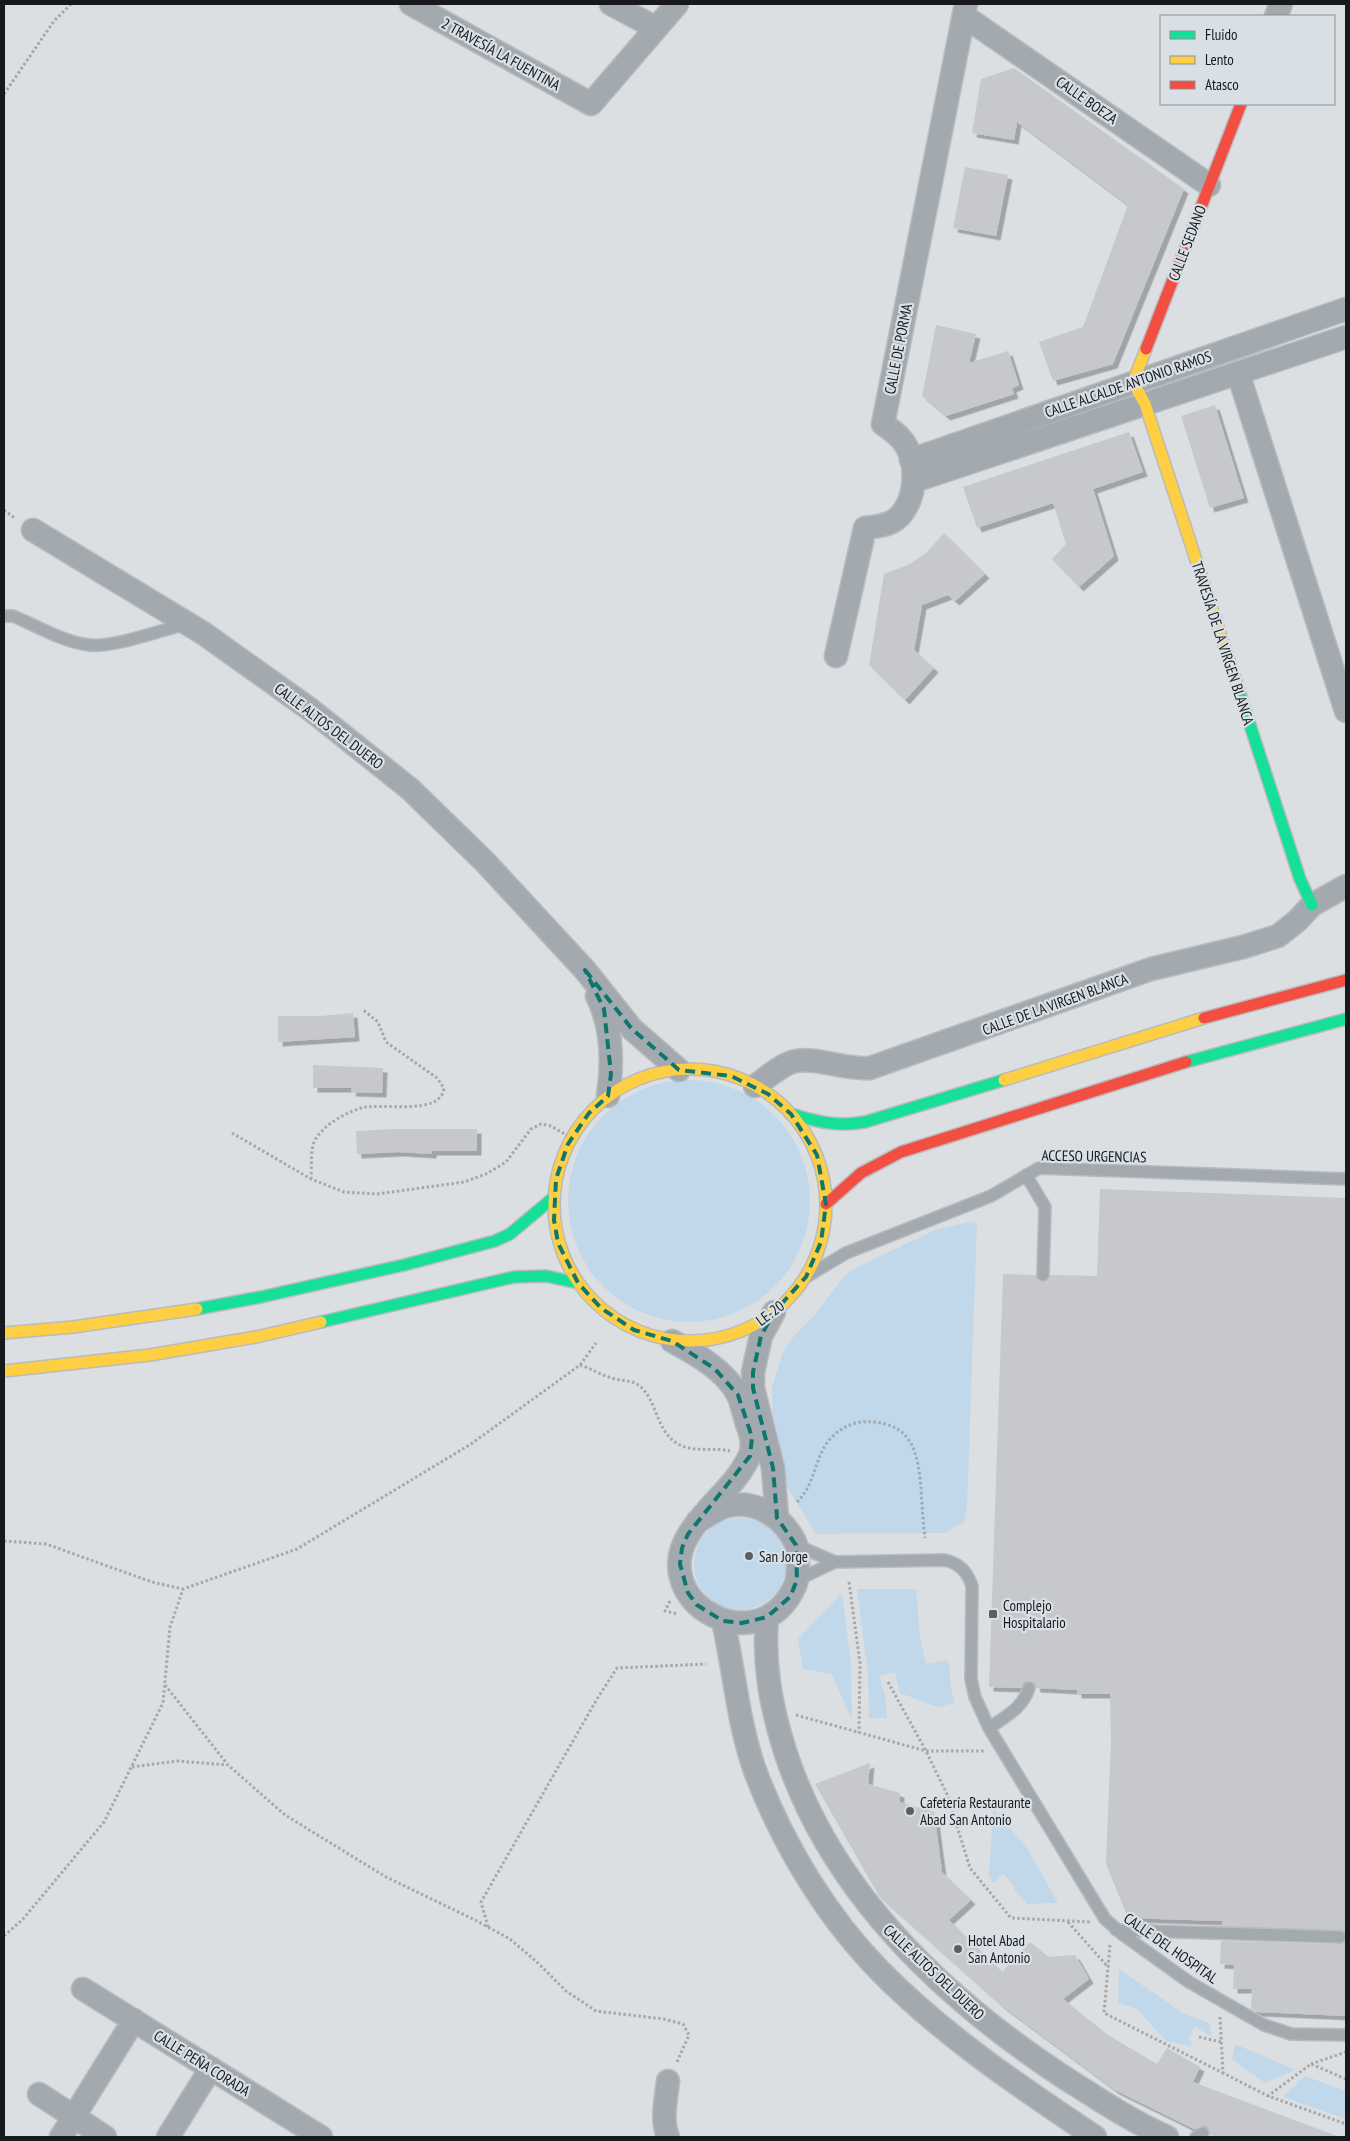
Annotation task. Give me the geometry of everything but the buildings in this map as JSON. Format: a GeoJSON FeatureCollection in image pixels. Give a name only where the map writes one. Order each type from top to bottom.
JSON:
{"type":"FeatureCollection","features":[{"type":"Feature","properties":{"kind":"main road","name":"CALLE SEDANO"},"geometry":{"type":"LineString","coordinates":[[1133,382],[1241,105]]}},
{"type":"Feature","properties":{"kind":"main road","name":"TRAVESÍA DE LA VIRGEN BLANCA"},"geometry":{"type":"LineString","coordinates":[[1133,382],[1145,404],[1297,870],[1312,905]]}},
{"type":"Feature","properties":{"kind":"main road","name":"LE-20"},"geometry":{"type":"LineString","coordinates":[[790,1114],[827,1124],[846,1125],[865,1122],[936,1102],[1168,1028],[1258,1002],[1346,980]]}},
{"type":"Feature","properties":{"kind":"main road"},"geometry":{"type":"LineString","coordinates":[[826,1204],[856,1174],[876,1162],[901,1152],[1184,1063],[1346,1018]]}},
{"type":"Feature","properties":{"kind":"main road","name":"LE-20"},"geometry":{"type":"LineString","coordinates":[[679,1070],[706,1070],[731,1076],[755,1086],[768,1094],[790,1114],[806,1133],[817,1156],[824,1179],[826,1204],[821,1242],[806,1277],[792,1296],[774,1312],[751,1327],[726,1336],[699,1341],[672,1340],[634,1330],[601,1308],[578,1283],[566,1264],[558,1243],[553,1198],[561,1161],[572,1138],[589,1113],[608,1096],[630,1083],[646,1077],[679,1070]]}},
{"type":"Feature","properties":{"kind":"main road"},"geometry":{"type":"LineString","coordinates":[[4,1334],[167,1314],[261,1297],[404,1265],[495,1241],[510,1234],[553,1198]]}},
{"type":"Feature","properties":{"kind":"main road"},"geometry":{"type":"LineString","coordinates":[[4,1372],[150,1355],[256,1336],[514,1277],[535,1274],[557,1277],[578,1283]]}},
{"type":"Feature","properties":{"kind":"street","name":"2 TRAVESÍA LA FUENTINA"},"geometry":{"type":"LineString","coordinates":[[411,4],[591,104],[656,28]]}},
{"type":"Feature","properties":{"kind":"street"},"geometry":{"type":"LineString","coordinates":[[611,4],[656,28],[677,4]]}},
{"type":"Feature","properties":{"kind":"street","name":"CALLE BOEZA"},"geometry":{"type":"LineString","coordinates":[[965,10],[1209,185]]}},
{"type":"Feature","properties":{"kind":"street","name":"CALLE DE PORMA"},"geometry":{"type":"LineString","coordinates":[[913,470],[902,440],[883,424],[965,10]]}},
{"type":"Feature","properties":{"kind":"street","name":"CALLE ALCALDE ANTONIO RAMOS"},"geometry":{"type":"LineString","coordinates":[[913,470],[1133,382],[1346,309]]}},
{"type":"Feature","properties":{"kind":"street","name":"CALLE ALCALDE ANTONIO RAMOS"},"geometry":{"type":"LineString","coordinates":[[913,470],[1145,404],[1346,337]]}},
{"type":"Feature","properties":{"kind":"street"},"geometry":{"type":"LineString","coordinates":[[1238,373],[1346,711]]}},
{"type":"Feature","properties":{"kind":"street"},"geometry":{"type":"LineString","coordinates":[[836,656],[865,528],[892,522],[902,512],[911,498],[913,470]]}},
{"type":"Feature","properties":{"kind":"street","name":"CALLE ALTOS DEL DUERO"},"geometry":{"type":"LineString","coordinates":[[33,530],[186,624],[311,710],[410,789],[485,862],[585,970],[632,1029],[679,1070]]}},
{"type":"Feature","properties":{"kind":"street","name":"CALLE DE LA VIRGEN BLANCA"},"geometry":{"type":"LineString","coordinates":[[755,1086],[778,1070],[796,1061],[816,1062],[856,1069],[870,1068],[1152,969],[1244,947],[1278,936],[1297,921],[1312,905],[1346,886]]}},
{"type":"Feature","properties":{"kind":"street","name":"CALLE ALTOS DEL DUERO"},"geometry":{"type":"LineString","coordinates":[[585,970],[604,1009],[612,1074],[608,1096]]}},
{"type":"Feature","properties":{"kind":"street"},"geometry":{"type":"LineString","coordinates":[[672,1340],[697,1354],[726,1379],[738,1395],[752,1437],[750,1456],[726,1491],[688,1534],[682,1548],[680,1564],[682,1579],[688,1593],[697,1605],[709,1615],[723,1621],[742,1623],[767,1617],[790,1597],[798,1580],[796,1545],[784,1512],[753,1388],[753,1372],[762,1336],[774,1312]]}},
{"type":"Feature","properties":{"kind":"street"},"geometry":{"type":"LineString","coordinates":[[697,1522],[712,1512],[728,1506],[745,1505],[784,1512]]}},
{"type":"Feature","properties":{"kind":"street","name":"CALLE ALTOS DEL DUERO"},"geometry":{"type":"LineString","coordinates":[[767,1617],[765,1664],[769,1693],[792,1771],[801,1794],[830,1849],[866,1904],[894,1937],[956,1996],[1021,2049],[1112,2108],[1167,2137]]}},
{"type":"Feature","properties":{"kind":"street"},"geometry":{"type":"LineString","coordinates":[[723,1621],[731,1654],[740,1721],[757,1775],[779,1826],[828,1908],[853,1941],[880,1971],[956,2039],[1030,2094],[1095,2137]]}},
{"type":"Feature","properties":{"kind":"street","name":"CALLE PEÑA CORADA"},"geometry":{"type":"LineString","coordinates":[[83,1988],[211,2068],[307,2134]]}},
{"type":"Feature","properties":{"kind":"street"},"geometry":{"type":"LineString","coordinates":[[61,2137],[134,2020]]}},
{"type":"Feature","properties":{"kind":"street"},"geometry":{"type":"LineString","coordinates":[[168,2137],[211,2068]]}},
{"type":"Feature","properties":{"kind":"street"},"geometry":{"type":"LineString","coordinates":[[668,2081],[665,2108],[668,2137]]}},
{"type":"Feature","properties":{"kind":"street"},"geometry":{"type":"LineString","coordinates":[[39,2094],[105,2137]]}},
{"type":"Feature","properties":{"kind":"lane"},"geometry":{"type":"LineString","coordinates":[[4,616],[14,616],[71,641],[90,645],[110,645],[186,624]]}},
{"type":"Feature","properties":{"kind":"lane","name":"ACCESO URGENCIAS"},"geometry":{"type":"LineString","coordinates":[[806,1277],[846,1253],[991,1196],[1039,1168],[1346,1179]]}},
{"type":"Feature","properties":{"kind":"lane"},"geometry":{"type":"LineString","coordinates":[[1026,1175],[1045,1207],[1043,1275]]}},
{"type":"Feature","properties":{"kind":"lane","name":"CALLE DEL HOSPITAL"},"geometry":{"type":"LineString","coordinates":[[796,1545],[835,1562],[944,1560],[954,1562],[963,1568],[969,1576],[972,1586],[971,1678],[975,1697],[989,1728],[1105,1919],[1116,1930],[1189,1982],[1264,2025],[1291,2034],[1346,2036]]}},
{"type":"Feature","properties":{"kind":"lane","name":"CALLE DEL HOSPITAL"},"geometry":{"type":"LineString","coordinates":[[798,1580],[835,1562]]}},
{"type":"Feature","properties":{"kind":"lane"},"geometry":{"type":"LineString","coordinates":[[989,1728],[1026,1699],[1029,1688]]}},
{"type":"Feature","properties":{"kind":"lane"},"geometry":{"type":"LineString","coordinates":[[1116,1930],[1340,1937]]}},
{"type":"Feature","properties":{"kind":"path"},"geometry":{"type":"LineString","coordinates":[[4,94],[54,21],[71,4]]}},
{"type":"Feature","properties":{"kind":"path"},"geometry":{"type":"LineString","coordinates":[[311,1178],[314,1142],[328,1123],[362,1107],[409,1107],[436,1101],[444,1095],[444,1088],[437,1078],[386,1042],[378,1022],[362,1009]]}},
{"type":"Feature","properties":{"kind":"path"},"geometry":{"type":"LineString","coordinates":[[232,1133],[311,1178],[344,1192],[377,1194],[464,1182],[486,1174],[506,1162],[530,1129],[541,1124],[551,1126],[572,1138]]}},
{"type":"Feature","properties":{"kind":"path"},"geometry":{"type":"LineString","coordinates":[[4,1541],[46,1544],[152,1582],[183,1589],[297,1549],[471,1444],[580,1365],[596,1342]]}},
{"type":"Feature","properties":{"kind":"path"},"geometry":{"type":"LineString","coordinates":[[580,1365],[616,1379],[630,1381],[641,1387],[653,1405],[668,1437],[679,1444],[692,1448],[720,1448],[738,1452]]}},
{"type":"Feature","properties":{"kind":"path"},"geometry":{"type":"LineString","coordinates":[[784,1512],[808,1488],[817,1461],[832,1437],[855,1423],[883,1423],[898,1429],[909,1439],[916,1453],[925,1538]]}},
{"type":"Feature","properties":{"kind":"path"},"geometry":{"type":"LineString","coordinates":[[849,1582],[860,1663],[859,1733]]}},
{"type":"Feature","properties":{"kind":"path"},"geometry":{"type":"LineString","coordinates":[[4,1936],[23,1919],[104,1822],[163,1703],[170,1627],[183,1589]]}},
{"type":"Feature","properties":{"kind":"path"},"geometry":{"type":"LineString","coordinates":[[489,1928],[481,1902],[597,1699],[617,1668],[706,1664]]}},
{"type":"Feature","properties":{"kind":"path"},"geometry":{"type":"LineString","coordinates":[[888,1682],[947,1794],[970,1868],[1011,1918],[1094,1922]]}},
{"type":"Feature","properties":{"kind":"path"},"geometry":{"type":"LineString","coordinates":[[165,1684],[228,1765],[293,1820],[386,1877],[510,1939],[566,1990],[596,2011],[664,2019],[684,2024],[689,2035],[668,2081]]}},
{"type":"Feature","properties":{"kind":"path"},"geometry":{"type":"LineString","coordinates":[[795,1715],[926,1751],[990,1751]]}},
{"type":"Feature","properties":{"kind":"path"},"geometry":{"type":"LineString","coordinates":[[131,1767],[176,1761],[228,1765]]}},
{"type":"Feature","properties":{"kind":"path"},"geometry":{"type":"LineString","coordinates":[[1068,1921],[1108,1968]]}},
{"type":"Feature","properties":{"kind":"path"},"geometry":{"type":"LineString","coordinates":[[1110,1945],[1104,2013],[1268,2096],[1346,2124]]}},
{"type":"Feature","properties":{"kind":"path"},"geometry":{"type":"LineString","coordinates":[[1220,2015],[1223,2073]]}},
{"type":"Feature","properties":{"kind":"path"},"geometry":{"type":"LineString","coordinates":[[1199,2037],[1221,2042]]}},
{"type":"Feature","properties":{"kind":"path"},"geometry":{"type":"LineString","coordinates":[[1268,2096],[1311,2064],[1346,2052]]}},
{"type":"Feature","properties":{"kind":"path"},"geometry":{"type":"LineString","coordinates":[[1311,2064],[1346,2080]]}},
{"type":"Feature","properties":{"kind":"highlighted area"},"geometry":{"type":"Polygon","coordinates":[[[585,970],[632,1029],[679,1070],[731,1076],[768,1094],[791,1114],[817,1155],[826,1204],[821,1242],[806,1277],[774,1312],[761,1336],[753,1372],[753,1388],[773,1468],[777,1518],[796,1545],[797,1580],[790,1597],[767,1617],[742,1623],[723,1621],[697,1605],[688,1593],[680,1564],[682,1548],[688,1534],[750,1456],[752,1437],[738,1395],[715,1369],[672,1341],[634,1330],[601,1308],[578,1283],[558,1243],[554,1220],[556,1179],[568,1144],[589,1113],[608,1096],[611,1074],[604,1009],[585,970]]]}},
{"type":"Feature","properties":{"kind":"shaded area"},"geometry":{"type":"Polygon","coordinates":[[[689,1080],[724,1085],[735,1089],[766,1108],[782,1124],[795,1144],[805,1166],[810,1201],[805,1236],[801,1247],[782,1278],[766,1294],[746,1307],[724,1317],[689,1322],[654,1317],[643,1313],[612,1294],[596,1278],[583,1258],[573,1236],[568,1201],[573,1166],[577,1155],[596,1124],[612,1108],[632,1095],[654,1085],[689,1080]]]}},
{"type":"Feature","properties":{"kind":"shaded area"},"geometry":{"type":"Polygon","coordinates":[[[974,1221],[977,1225],[967,1507],[964,1522],[945,1533],[816,1534],[787,1487],[783,1458],[772,1411],[772,1388],[783,1351],[794,1336],[815,1315],[844,1276],[853,1269],[935,1230],[974,1221]]]}},
{"type":"Feature","properties":{"kind":"shaded area"},"geometry":{"type":"Polygon","coordinates":[[[740,1518],[757,1522],[772,1532],[782,1547],[786,1564],[782,1581],[772,1596],[757,1606],[740,1610],[723,1606],[708,1596],[698,1581],[694,1564],[698,1547],[708,1532],[723,1522],[740,1518]]]}},
{"type":"Feature","properties":{"kind":"shaded area"},"geometry":{"type":"Polygon","coordinates":[[[857,1589],[916,1589],[920,1635],[926,1664],[948,1660],[955,1703],[937,1707],[900,1693],[895,1672],[879,1676],[885,1696],[887,1718],[869,1718],[868,1675],[857,1589]]]}},
{"type":"Feature","properties":{"kind":"shaded area"},"geometry":{"type":"Polygon","coordinates":[[[842,1593],[851,1663],[852,1721],[832,1674],[803,1669],[798,1639],[842,1593]]]}},
{"type":"Feature","properties":{"kind":"shaded area"},"geometry":{"type":"Polygon","coordinates":[[[993,1809],[1027,1848],[1058,1903],[1027,1904],[1003,1874],[994,1883],[989,1876],[993,1809]]]}},
{"type":"Feature","properties":{"kind":"shaded area"},"geometry":{"type":"Polygon","coordinates":[[[1119,1969],[1183,2013],[1209,2023],[1212,2037],[1195,2027],[1188,2039],[1192,2042],[1191,2046],[1166,2041],[1137,2009],[1118,2003],[1119,1969]]]}},
{"type":"Feature","properties":{"kind":"shaded area"},"geometry":{"type":"Polygon","coordinates":[[[1235,2044],[1296,2070],[1265,2083],[1232,2059],[1235,2044]]]}},
{"type":"Feature","properties":{"kind":"shaded area"},"geometry":{"type":"Polygon","coordinates":[[[1305,2076],[1346,2091],[1346,2119],[1283,2097],[1305,2076]]]}},
{"type":"Feature","properties":{"kind":"traffic: fast"},"geometry":{"type":"LineString","coordinates":[[1237,685],[1300,879],[1312,905]]}},
{"type":"Feature","properties":{"kind":"traffic: fast"},"geometry":{"type":"LineString","coordinates":[[1186,1062],[1346,1019]]}},
{"type":"Feature","properties":{"kind":"traffic: fast"},"geometry":{"type":"LineString","coordinates":[[791,1114],[828,1123],[865,1122],[1004,1080]]}},
{"type":"Feature","properties":{"kind":"traffic: fast"},"geometry":{"type":"LineString","coordinates":[[197,1309],[261,1297],[404,1265],[495,1241],[510,1234],[553,1198]]}},
{"type":"Feature","properties":{"kind":"traffic: fast"},"geometry":{"type":"LineString","coordinates":[[321,1322],[514,1277],[546,1276],[578,1283]]}},
{"type":"Feature","properties":{"kind":"traffic: slow"},"geometry":{"type":"LineString","coordinates":[[1146,349],[1133,382],[1145,404],[1237,685]]}},
{"type":"Feature","properties":{"kind":"traffic: slow"},"geometry":{"type":"LineString","coordinates":[[1004,1080],[1204,1018]]}},
{"type":"Feature","properties":{"kind":"traffic: slow"},"geometry":{"type":"LineString","coordinates":[[690,1069],[717,1072],[742,1079],[766,1092],[786,1109],[803,1129],[816,1153],[823,1178],[826,1205],[823,1232],[816,1257],[803,1281],[786,1301],[766,1318],[742,1331],[717,1338],[690,1341],[663,1338],[638,1331],[614,1318],[594,1301],[577,1281],[564,1257],[557,1232],[554,1205],[557,1178],[564,1153],[577,1129],[594,1109],[614,1092],[638,1079],[663,1072],[690,1069]]}},
{"type":"Feature","properties":{"kind":"traffic: slow"},"geometry":{"type":"LineString","coordinates":[[4,1333],[73,1327],[197,1309]]}},
{"type":"Feature","properties":{"kind":"traffic: slow"},"geometry":{"type":"LineString","coordinates":[[4,1371],[150,1355],[256,1337],[321,1322]]}},
{"type":"Feature","properties":{"kind":"traffic: jam"},"geometry":{"type":"LineString","coordinates":[[1146,349],[1241,105]]}},
{"type":"Feature","properties":{"kind":"traffic: jam"},"geometry":{"type":"LineString","coordinates":[[1204,1018],[1346,980]]}},
{"type":"Feature","properties":{"kind":"traffic: jam"},"geometry":{"type":"LineString","coordinates":[[826,1204],[861,1173],[901,1152],[1186,1062]]}},
{"type":"Feature","properties":{"kind":"place","name":"San Jorge"},"geometry":{"type":"Point","coordinates":[749,1556]}},
{"type":"Feature","properties":{"kind":"place","name":"Complejo Hospitalario"},"geometry":{"type":"Point","coordinates":[993,1614]}},
{"type":"Feature","properties":{"kind":"place","name":"Cafetería Restaurante Abad San Antonio"},"geometry":{"type":"Point","coordinates":[910,1811]}},
{"type":"Feature","properties":{"kind":"place","name":"Hotel Abad San Antonio"},"geometry":{"type":"Point","coordinates":[958,1949]}}]}
